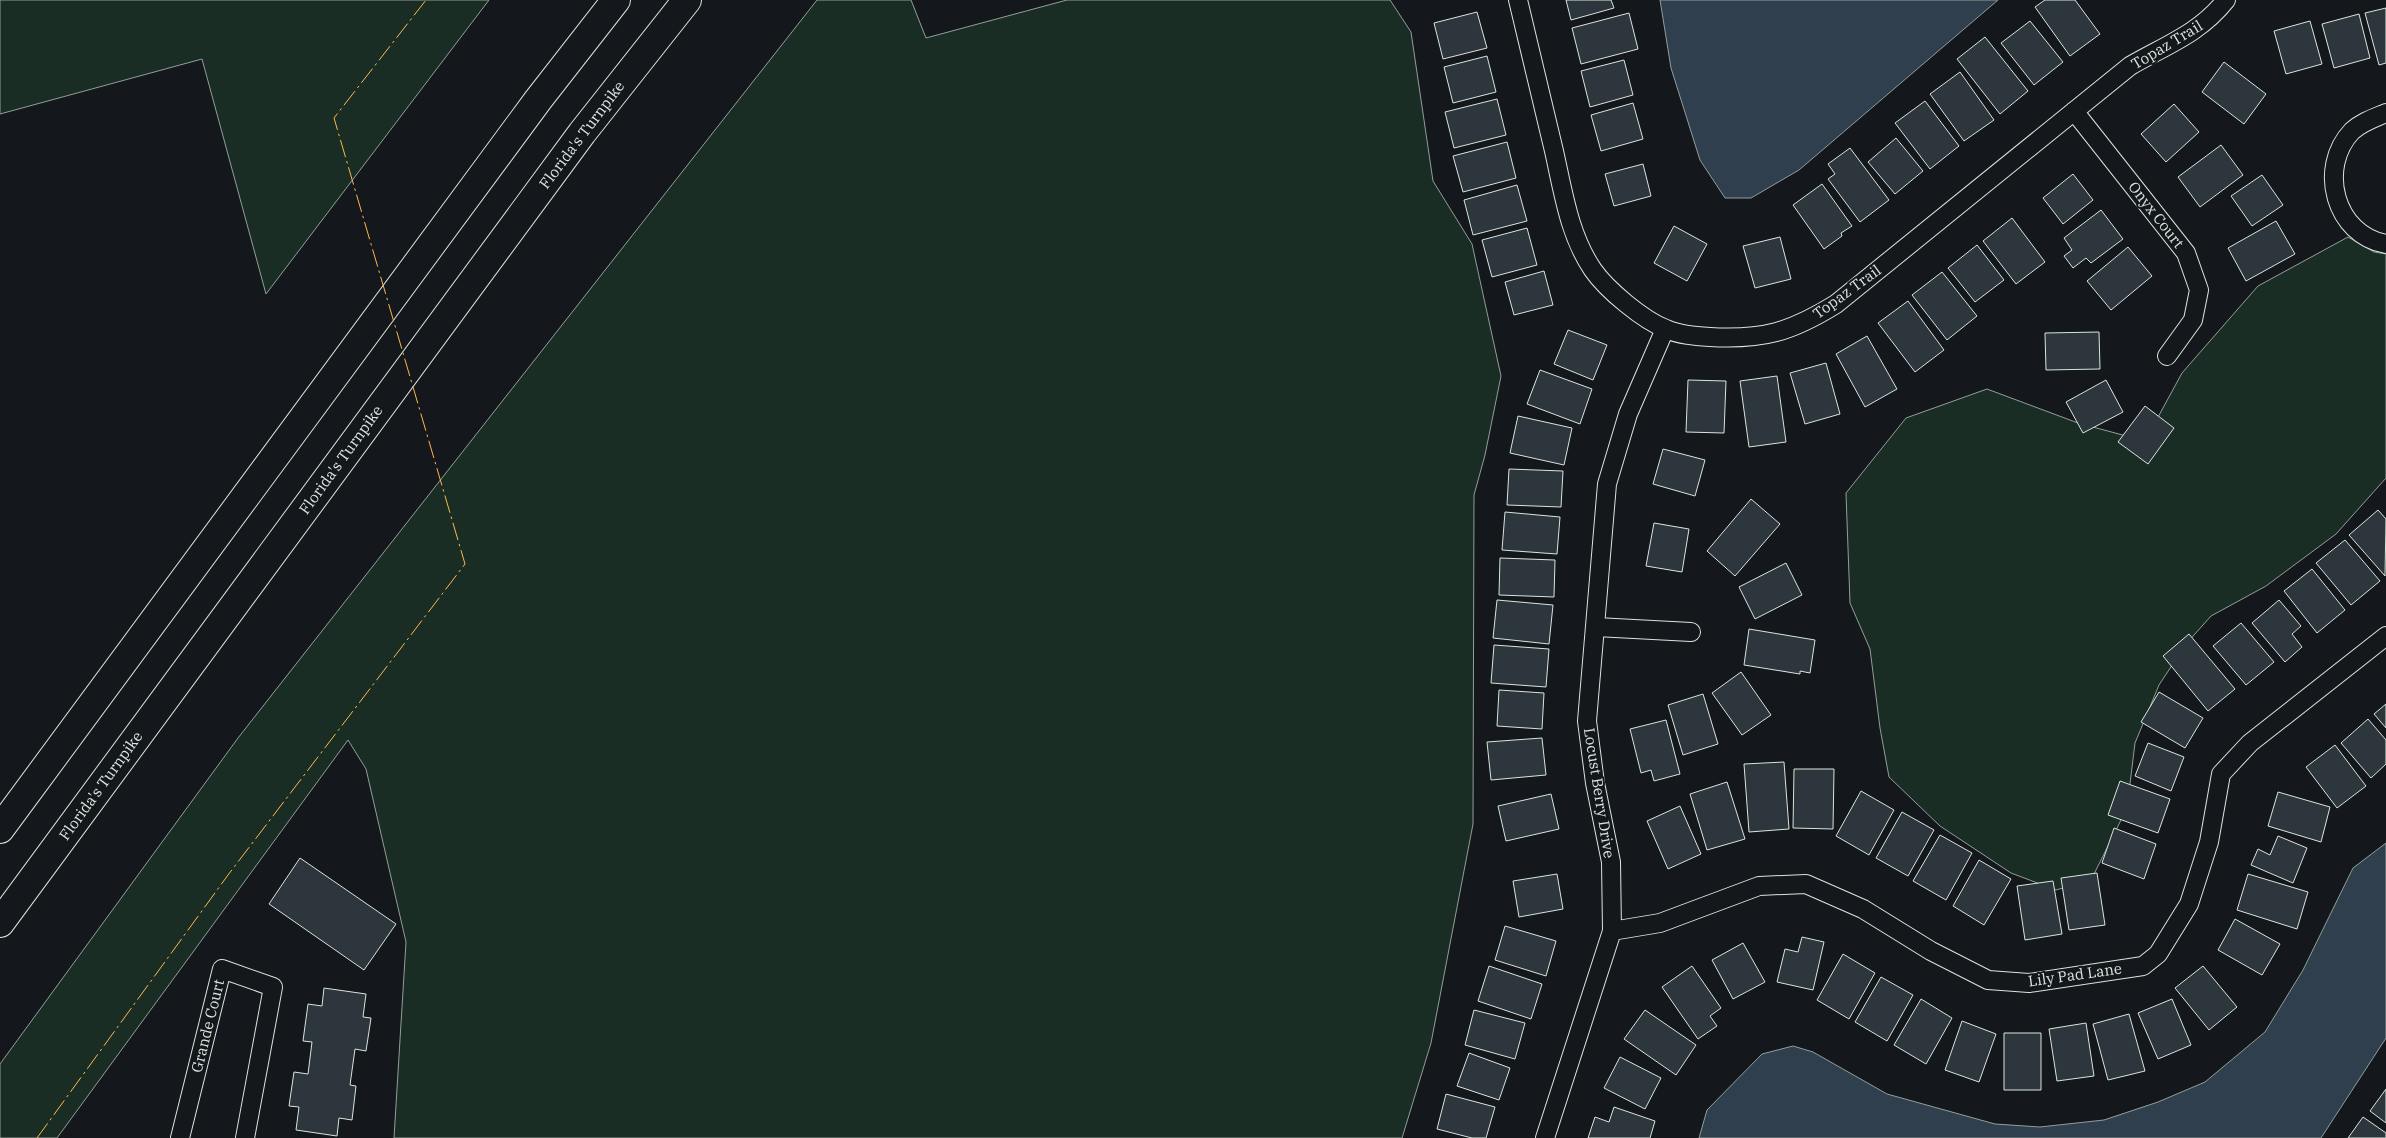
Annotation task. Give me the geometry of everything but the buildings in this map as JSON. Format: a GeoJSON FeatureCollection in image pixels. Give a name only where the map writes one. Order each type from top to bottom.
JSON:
{"type":"FeatureCollection","features":[{"type":"Feature","properties":{"kind":"highway"},"geometry":{"type":"LineString","coordinates":[[0,829],[538,100],[616,0]]}},
{"type":"Feature","properties":{"kind":"highway","name":"Florida's Turnpike"},"geometry":{"type":"LineString","coordinates":[[0,923],[582,133],[687,0]]}},
{"type":"Feature","properties":{"kind":"street","name":"Topaz Trail"},"geometry":{"type":"LineString","coordinates":[[1518,0],[1572,225],[1580,246],[1593,270],[1609,287],[1637,311],[1665,329],[1689,336],[1752,338],[1777,333],[1816,316],[1836,304],[2130,66],[2184,38],[2216,12],[2226,0]]}},
{"type":"Feature","properties":{"kind":"street","name":"Onyx Court"},"geometry":{"type":"LineString","coordinates":[[2074,111],[2186,253],[2199,290],[2193,320],[2167,356]]}},
{"type":"Feature","properties":{"kind":"street"},"geometry":{"type":"LineString","coordinates":[[2386,114],[2367,120],[2352,132],[2339,151],[2333,174],[2334,195],[2344,216],[2360,233],[2376,242],[2386,244]]}},
{"type":"Feature","properties":{"kind":"street","name":"Locust Berry Drive"},"geometry":{"type":"LineString","coordinates":[[1545,1138],[1612,931],[1610,862],[1595,783],[1587,721],[1607,484],[1628,414],[1665,329]]}},
{"type":"Feature","properties":{"kind":"street"},"geometry":{"type":"LineString","coordinates":[[1596,627],[1691,632]]}},
{"type":"Feature","properties":{"kind":"street","name":"Lily Pad Lane"},"geometry":{"type":"LineString","coordinates":[[1612,931],[1660,923],[1759,886],[1806,884],[1863,909],[1930,951],[1988,980],[2029,983],[2143,966],[2158,954],[2189,904],[2209,842],[2222,774],[2250,743],[2386,636]]}},
{"type":"Feature","properties":{"kind":"street","name":"Grande Court"},"geometry":{"type":"LineString","coordinates":[[180,1138],[222,969],[273,987],[245,1138]]}},
{"type":"Feature","properties":{"kind":"green space"},"geometry":{"type":"Polygon","coordinates":[[[0,0],[489,0],[266,294],[202,59],[0,114],[0,0]]]}},
{"type":"Feature","properties":{"kind":"green space"},"geometry":{"type":"Polygon","coordinates":[[[817,0],[911,0],[926,38],[1067,0],[1390,0],[1411,32],[1433,181],[1472,244],[1501,376],[1485,455],[1474,495],[1473,824],[1431,1043],[1402,1138],[394,1138],[406,942],[366,769],[348,740],[57,1138],[0,1138],[0,1064],[238,738],[817,0]]]}},
{"type":"Feature","properties":{"kind":"green space"},"geometry":{"type":"Polygon","coordinates":[[[2348,237],[2374,252],[2386,254],[2386,478],[2336,534],[2266,586],[2211,616],[2186,644],[2159,685],[2135,743],[2127,808],[2091,880],[2056,890],[2011,873],[1940,826],[1889,777],[1880,728],[1870,649],[1850,603],[1846,493],[1906,418],[1987,389],[2078,423],[2145,441],[2182,373],[2258,286],[2348,237]]]}},
{"type":"Feature","properties":{"kind":"water"},"geometry":{"type":"Polygon","coordinates":[[[1660,0],[1998,0],[1799,170],[1751,198],[1725,198],[1700,160],[1671,68],[1660,0]]]}},
{"type":"Feature","properties":{"kind":"water"},"geometry":{"type":"Polygon","coordinates":[[[2386,843],[2386,1038],[2321,1138],[1699,1138],[1707,1110],[1762,1054],[1793,1046],[1813,1052],[1887,1094],[1995,1124],[2040,1127],[2104,1120],[2158,1102],[2205,1082],[2265,1032],[2303,970],[2353,868],[2386,843]]]}},
{"type":"Feature","properties":{"kind":"power"},"geometry":{"type":"LineString","coordinates":[[37,1138],[228,875],[465,564],[334,118],[426,0]]}}]}
